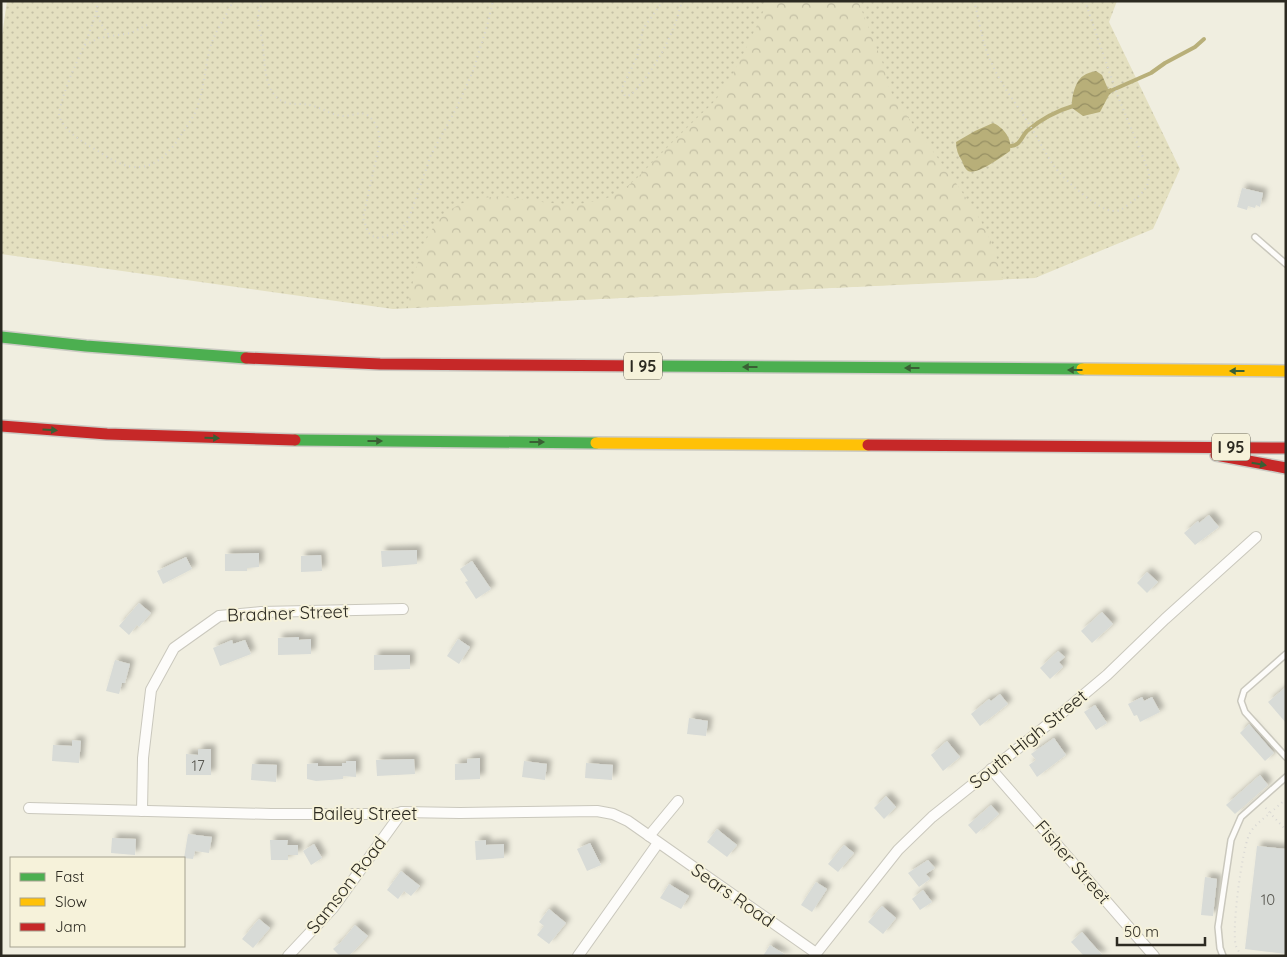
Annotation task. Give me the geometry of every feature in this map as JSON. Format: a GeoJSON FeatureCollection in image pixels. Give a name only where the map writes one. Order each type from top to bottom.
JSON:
{"type":"FeatureCollection","features":[{"type":"Feature","properties":{"kind":"highway","name":"I 95"},"geometry":{"type":"LineString","coordinates":[[1,337],[212,357],[363,364],[1286,371]]}},
{"type":"Feature","properties":{"kind":"highway","name":"I 95"},"geometry":{"type":"LineString","coordinates":[[1,426],[106,434],[265,440],[1286,448]]}},
{"type":"Feature","properties":{"kind":"highway"},"geometry":{"type":"LineString","coordinates":[[1177,447],[1286,468]]}},
{"type":"Feature","properties":{"kind":"street","name":"South High Street"},"geometry":{"type":"LineString","coordinates":[[815,954],[898,850],[932,818],[1107,675],[1165,619],[1256,537]]}},
{"type":"Feature","properties":{"kind":"street","name":"Bradner Street"},"geometry":{"type":"LineString","coordinates":[[142,811],[143,758],[151,690],[174,648],[219,616],[261,612],[403,609]]}},
{"type":"Feature","properties":{"kind":"street","name":"Fisher Street"},"geometry":{"type":"LineString","coordinates":[[992,769],[1154,956]]}},
{"type":"Feature","properties":{"kind":"street"},"geometry":{"type":"LineString","coordinates":[[649,836],[678,801]]}},
{"type":"Feature","properties":{"kind":"street","name":"Bailey Street"},"geometry":{"type":"LineString","coordinates":[[29,808],[271,814],[597,811],[613,814],[628,821],[649,836]]}},
{"type":"Feature","properties":{"kind":"street","name":"Samson Road"},"geometry":{"type":"LineString","coordinates":[[288,956],[333,908],[402,812]]}},
{"type":"Feature","properties":{"kind":"street","name":"Sears Road"},"geometry":{"type":"LineString","coordinates":[[649,836],[815,954]]}},
{"type":"Feature","properties":{"kind":"street"},"geometry":{"type":"LineString","coordinates":[[578,956],[658,843]]}},
{"type":"Feature","properties":{"kind":"lane"},"geometry":{"type":"LineString","coordinates":[[1255,237],[1286,264]]}},
{"type":"Feature","properties":{"kind":"lane"},"geometry":{"type":"LineString","coordinates":[[1286,654],[1244,691],[1241,701],[1245,712],[1286,757]]}},
{"type":"Feature","properties":{"kind":"lane"},"geometry":{"type":"LineString","coordinates":[[1223,956],[1220,948],[1218,927],[1231,840],[1241,817],[1286,777]]}},
{"type":"Feature","properties":{"kind":"path"},"geometry":{"type":"LineString","coordinates":[[98,1],[97,11],[63,97],[59,114],[65,127],[76,136],[113,160],[134,167],[154,163],[168,154],[193,116],[199,100],[212,44],[232,1]]}},
{"type":"Feature","properties":{"kind":"path"},"geometry":{"type":"LineString","coordinates":[[263,1],[258,12],[258,20],[266,73],[274,94],[287,103],[309,105],[336,114],[349,116],[366,114],[370,116],[377,127],[380,137],[379,146],[363,218],[368,232],[372,236],[379,238],[399,232],[408,222],[431,155],[457,107],[473,71],[488,26],[493,1]]}},
{"type":"Feature","properties":{"kind":"path"},"geometry":{"type":"LineString","coordinates":[[663,1],[641,34],[637,57],[622,88],[624,96],[631,95],[655,66],[672,34],[682,1]]}},
{"type":"Feature","properties":{"kind":"path"},"geometry":{"type":"LineString","coordinates":[[974,1],[984,46],[992,64],[1007,92],[1030,124],[1044,151],[1062,175],[1100,206],[1109,211],[1120,210],[1144,190],[1149,180],[1148,170],[1117,94],[1085,1]]}},
{"type":"Feature","properties":{"kind":"path"},"geometry":{"type":"LineString","coordinates":[[97,11],[101,24],[110,36]]}},
{"type":"Feature","properties":{"kind":"path"},"geometry":{"type":"LineString","coordinates":[[85,45],[99,38],[130,34],[147,25]]}},
{"type":"Feature","properties":{"kind":"path"},"geometry":{"type":"LineString","coordinates":[[1241,956],[1235,945],[1234,928],[1245,848],[1254,826],[1286,799]]}},
{"type":"Feature","properties":{"kind":"path"},"geometry":{"type":"LineString","coordinates":[[1258,801],[1286,830]]}},
{"type":"Feature","properties":{"kind":"green space"},"geometry":{"type":"Polygon","coordinates":[[[7,1],[1117,1],[1109,22],[1180,169],[1153,229],[1035,278],[393,309],[1,254],[1,43],[7,1]]]}},
{"type":"Feature","properties":{"kind":"green space"},"geometry":{"type":"Polygon","coordinates":[[[768,1],[858,1],[883,64],[888,85],[894,98],[956,183],[981,221],[994,248],[1003,280],[408,308],[419,259],[427,238],[438,222],[452,209],[470,200],[493,197],[579,204],[612,196],[631,184],[717,98],[751,39],[768,1]]]}},
{"type":"Feature","properties":{"kind":"water"},"geometry":{"type":"Polygon","coordinates":[[[1096,71],[1102,75],[1108,89],[1111,88],[1112,92],[1100,112],[1083,116],[1072,108],[1074,90],[1080,78],[1096,71]]]}},
{"type":"Feature","properties":{"kind":"water"},"geometry":{"type":"Polygon","coordinates":[[[993,123],[1000,127],[1009,138],[1010,151],[977,171],[968,171],[958,154],[956,142],[993,123]]]}},
{"type":"Feature","properties":{"kind":"building"},"geometry":{"type":"Polygon","coordinates":[[[1242,188],[1263,193],[1260,207],[1256,205],[1255,208],[1248,206],[1247,210],[1237,207],[1242,188]]]}},
{"type":"Feature","properties":{"kind":"building"},"geometry":{"type":"Polygon","coordinates":[[[1209,515],[1219,527],[1195,545],[1184,533],[1198,521],[1199,523],[1209,515]]]}},
{"type":"Feature","properties":{"kind":"building"},"geometry":{"type":"Polygon","coordinates":[[[417,550],[417,564],[382,567],[381,551],[417,550]]]}},
{"type":"Feature","properties":{"kind":"building"},"geometry":{"type":"Polygon","coordinates":[[[259,553],[259,567],[247,568],[247,571],[225,571],[225,554],[259,553]]]}},
{"type":"Feature","properties":{"kind":"building"},"geometry":{"type":"Polygon","coordinates":[[[321,555],[322,571],[301,572],[301,556],[321,555]]]}},
{"type":"Feature","properties":{"kind":"building"},"geometry":{"type":"Polygon","coordinates":[[[186,557],[192,569],[163,584],[157,571],[186,557]]]}},
{"type":"Feature","properties":{"kind":"building"},"geometry":{"type":"Polygon","coordinates":[[[472,561],[491,589],[476,599],[465,582],[468,581],[460,569],[472,561]]]}},
{"type":"Feature","properties":{"kind":"building"},"geometry":{"type":"Polygon","coordinates":[[[1147,572],[1158,582],[1147,593],[1137,583],[1147,572]]]}},
{"type":"Feature","properties":{"kind":"building"},"geometry":{"type":"Polygon","coordinates":[[[139,603],[151,613],[129,635],[119,626],[139,603]]]}},
{"type":"Feature","properties":{"kind":"building"},"geometry":{"type":"Polygon","coordinates":[[[1102,612],[1113,624],[1092,643],[1081,631],[1102,612]]]}},
{"type":"Feature","properties":{"kind":"building"},"geometry":{"type":"Polygon","coordinates":[[[299,637],[299,640],[311,639],[311,654],[278,655],[278,638],[299,637]]]}},
{"type":"Feature","properties":{"kind":"building"},"geometry":{"type":"Polygon","coordinates":[[[458,639],[470,647],[459,664],[447,656],[458,639]]]}},
{"type":"Feature","properties":{"kind":"building"},"geometry":{"type":"Polygon","coordinates":[[[232,640],[233,644],[245,640],[251,654],[220,666],[213,648],[232,640]]]}},
{"type":"Feature","properties":{"kind":"building"},"geometry":{"type":"Polygon","coordinates":[[[1058,651],[1065,657],[1059,662],[1063,667],[1050,679],[1040,668],[1058,651]]]}},
{"type":"Feature","properties":{"kind":"building"},"geometry":{"type":"Polygon","coordinates":[[[374,655],[410,655],[410,669],[374,670],[374,655]]]}},
{"type":"Feature","properties":{"kind":"building"},"geometry":{"type":"Polygon","coordinates":[[[115,660],[130,664],[125,683],[122,683],[119,694],[106,691],[115,660]]]}},
{"type":"Feature","properties":{"kind":"building"},"geometry":{"type":"Polygon","coordinates":[[[1286,687],[1286,723],[1268,702],[1286,687]]]}},
{"type":"Feature","properties":{"kind":"building"},"geometry":{"type":"Polygon","coordinates":[[[1000,694],[1008,704],[980,726],[971,714],[989,699],[991,701],[1000,694]]]}},
{"type":"Feature","properties":{"kind":"building"},"geometry":{"type":"Polygon","coordinates":[[[1142,697],[1144,701],[1152,697],[1160,712],[1140,722],[1137,715],[1134,716],[1128,704],[1142,697]]]}},
{"type":"Feature","properties":{"kind":"building"},"geometry":{"type":"Polygon","coordinates":[[[1095,705],[1107,723],[1096,730],[1084,712],[1095,705]]]}},
{"type":"Feature","properties":{"kind":"building"},"geometry":{"type":"Polygon","coordinates":[[[689,718],[708,721],[706,736],[687,734],[689,718]]]}},
{"type":"Feature","properties":{"kind":"building"},"geometry":{"type":"Polygon","coordinates":[[[1249,724],[1274,753],[1265,761],[1240,733],[1249,724]]]}},
{"type":"Feature","properties":{"kind":"building"},"geometry":{"type":"Polygon","coordinates":[[[1054,738],[1066,755],[1037,777],[1029,765],[1036,760],[1031,754],[1054,738]]]}},
{"type":"Feature","properties":{"kind":"building"},"geometry":{"type":"Polygon","coordinates":[[[72,740],[81,741],[79,763],[52,761],[53,745],[72,746],[72,740]]]}},
{"type":"Feature","properties":{"kind":"building"},"geometry":{"type":"Polygon","coordinates":[[[947,741],[960,757],[943,771],[931,755],[947,741]]]}},
{"type":"Feature","properties":{"kind":"building"},"geometry":{"type":"Polygon","coordinates":[[[198,749],[211,749],[211,775],[186,775],[186,754],[198,755],[198,749]]]}},
{"type":"Feature","properties":{"kind":"building"},"geometry":{"type":"Polygon","coordinates":[[[480,758],[480,779],[455,780],[455,764],[467,763],[467,759],[480,758]]]}},
{"type":"Feature","properties":{"kind":"building"},"geometry":{"type":"Polygon","coordinates":[[[414,759],[415,774],[377,776],[376,760],[414,759]]]}},
{"type":"Feature","properties":{"kind":"building"},"geometry":{"type":"Polygon","coordinates":[[[346,761],[356,761],[356,777],[343,776],[343,779],[316,781],[307,779],[307,764],[318,763],[318,766],[342,766],[342,763],[346,763],[346,761]]]}},
{"type":"Feature","properties":{"kind":"building"},"geometry":{"type":"Polygon","coordinates":[[[524,761],[547,764],[545,780],[522,777],[524,761]]]}},
{"type":"Feature","properties":{"kind":"building"},"geometry":{"type":"Polygon","coordinates":[[[586,763],[613,765],[612,780],[585,778],[586,763]]]}},
{"type":"Feature","properties":{"kind":"building"},"geometry":{"type":"Polygon","coordinates":[[[252,764],[277,765],[276,782],[251,780],[252,764]]]}},
{"type":"Feature","properties":{"kind":"building"},"geometry":{"type":"Polygon","coordinates":[[[1260,775],[1268,785],[1235,814],[1226,805],[1260,775]]]}},
{"type":"Feature","properties":{"kind":"building"},"geometry":{"type":"Polygon","coordinates":[[[886,796],[896,807],[884,819],[874,808],[886,796]]]}},
{"type":"Feature","properties":{"kind":"building"},"geometry":{"type":"Polygon","coordinates":[[[991,805],[999,814],[976,834],[968,825],[991,805]]]}},
{"type":"Feature","properties":{"kind":"building"},"geometry":{"type":"Polygon","coordinates":[[[717,829],[737,845],[727,857],[707,842],[717,829]]]}},
{"type":"Feature","properties":{"kind":"building"},"geometry":{"type":"Polygon","coordinates":[[[188,834],[212,837],[209,853],[195,851],[193,859],[184,857],[188,834]]]}},
{"type":"Feature","properties":{"kind":"building"},"geometry":{"type":"Polygon","coordinates":[[[112,838],[136,839],[135,855],[111,853],[112,838]]]}},
{"type":"Feature","properties":{"kind":"building"},"geometry":{"type":"Polygon","coordinates":[[[270,840],[288,840],[287,845],[298,845],[298,855],[288,855],[288,860],[271,860],[270,840]]]}},
{"type":"Feature","properties":{"kind":"building"},"geometry":{"type":"Polygon","coordinates":[[[486,840],[486,845],[504,844],[504,858],[476,860],[475,841],[486,840]]]}},
{"type":"Feature","properties":{"kind":"building"},"geometry":{"type":"Polygon","coordinates":[[[590,843],[601,865],[587,871],[577,849],[590,843]]]}},
{"type":"Feature","properties":{"kind":"building"},"geometry":{"type":"Polygon","coordinates":[[[314,844],[322,858],[311,865],[303,851],[314,844]]]}},
{"type":"Feature","properties":{"kind":"building"},"geometry":{"type":"Polygon","coordinates":[[[844,845],[854,853],[838,872],[828,864],[844,845]]]}},
{"type":"Feature","properties":{"kind":"building"},"geometry":{"type":"Polygon","coordinates":[[[1257,846],[1286,849],[1286,954],[1245,949],[1257,846]]]}},
{"type":"Feature","properties":{"kind":"building"},"geometry":{"type":"Polygon","coordinates":[[[928,860],[935,868],[926,874],[930,879],[919,887],[908,873],[928,860]]]}},
{"type":"Feature","properties":{"kind":"building"},"geometry":{"type":"Polygon","coordinates":[[[401,871],[420,886],[411,896],[404,891],[398,899],[387,890],[401,871]]]}},
{"type":"Feature","properties":{"kind":"building"},"geometry":{"type":"Polygon","coordinates":[[[1205,877],[1217,879],[1213,916],[1201,915],[1205,877]]]}},
{"type":"Feature","properties":{"kind":"building"},"geometry":{"type":"Polygon","coordinates":[[[816,882],[827,889],[812,912],[801,905],[816,882]]]}},
{"type":"Feature","properties":{"kind":"building"},"geometry":{"type":"Polygon","coordinates":[[[669,884],[689,896],[681,909],[660,898],[669,884]]]}},
{"type":"Feature","properties":{"kind":"building"},"geometry":{"type":"Polygon","coordinates":[[[923,890],[932,902],[920,910],[912,899],[923,890]]]}},
{"type":"Feature","properties":{"kind":"building"},"geometry":{"type":"Polygon","coordinates":[[[882,906],[896,918],[883,934],[868,922],[882,906]]]}},
{"type":"Feature","properties":{"kind":"building"},"geometry":{"type":"Polygon","coordinates":[[[549,909],[566,923],[549,944],[537,935],[544,926],[539,922],[549,909]]]}},
{"type":"Feature","properties":{"kind":"building"},"geometry":{"type":"Polygon","coordinates":[[[259,919],[270,928],[253,948],[242,939],[259,919]]]}},
{"type":"Feature","properties":{"kind":"building"},"geometry":{"type":"Polygon","coordinates":[[[355,925],[368,936],[348,956],[340,956],[333,949],[355,925]]]}},
{"type":"Feature","properties":{"kind":"building"},"geometry":{"type":"Polygon","coordinates":[[[1082,932],[1103,956],[1084,956],[1071,942],[1082,932]]]}},
{"type":"Feature","properties":{"kind":"building"},"geometry":{"type":"Polygon","coordinates":[[[770,945],[787,956],[763,956],[770,945]]]}},
{"type":"Feature","properties":{"kind":"waterway"},"geometry":{"type":"LineString","coordinates":[[1108,92],[1151,73],[1195,47],[1204,39]]}},
{"type":"Feature","properties":{"kind":"waterway"},"geometry":{"type":"LineString","coordinates":[[1011,146],[1019,142],[1027,131],[1038,123],[1057,112],[1076,105]]}},
{"type":"Feature","properties":{"kind":"traffic: fast"},"geometry":{"type":"LineString","coordinates":[[1,337],[86,346],[246,358]]}},
{"type":"Feature","properties":{"kind":"traffic: fast"},"geometry":{"type":"LineString","coordinates":[[651,366],[1082,369]]}},
{"type":"Feature","properties":{"kind":"traffic: fast"},"geometry":{"type":"LineString","coordinates":[[295,440],[596,443]]}},
{"type":"Feature","properties":{"kind":"traffic: slow"},"geometry":{"type":"LineString","coordinates":[[1082,369],[1286,371]]}},
{"type":"Feature","properties":{"kind":"traffic: slow"},"geometry":{"type":"LineString","coordinates":[[596,443],[868,445]]}},
{"type":"Feature","properties":{"kind":"traffic: jam"},"geometry":{"type":"LineString","coordinates":[[246,358],[380,364],[651,366]]}},
{"type":"Feature","properties":{"kind":"traffic: jam"},"geometry":{"type":"LineString","coordinates":[[1,426],[107,434],[295,440]]}},
{"type":"Feature","properties":{"kind":"traffic: jam"},"geometry":{"type":"LineString","coordinates":[[868,445],[1286,448]]}},
{"type":"Feature","properties":{"kind":"traffic: jam"},"geometry":{"type":"LineString","coordinates":[[1216,455],[1286,468]]}}]}
